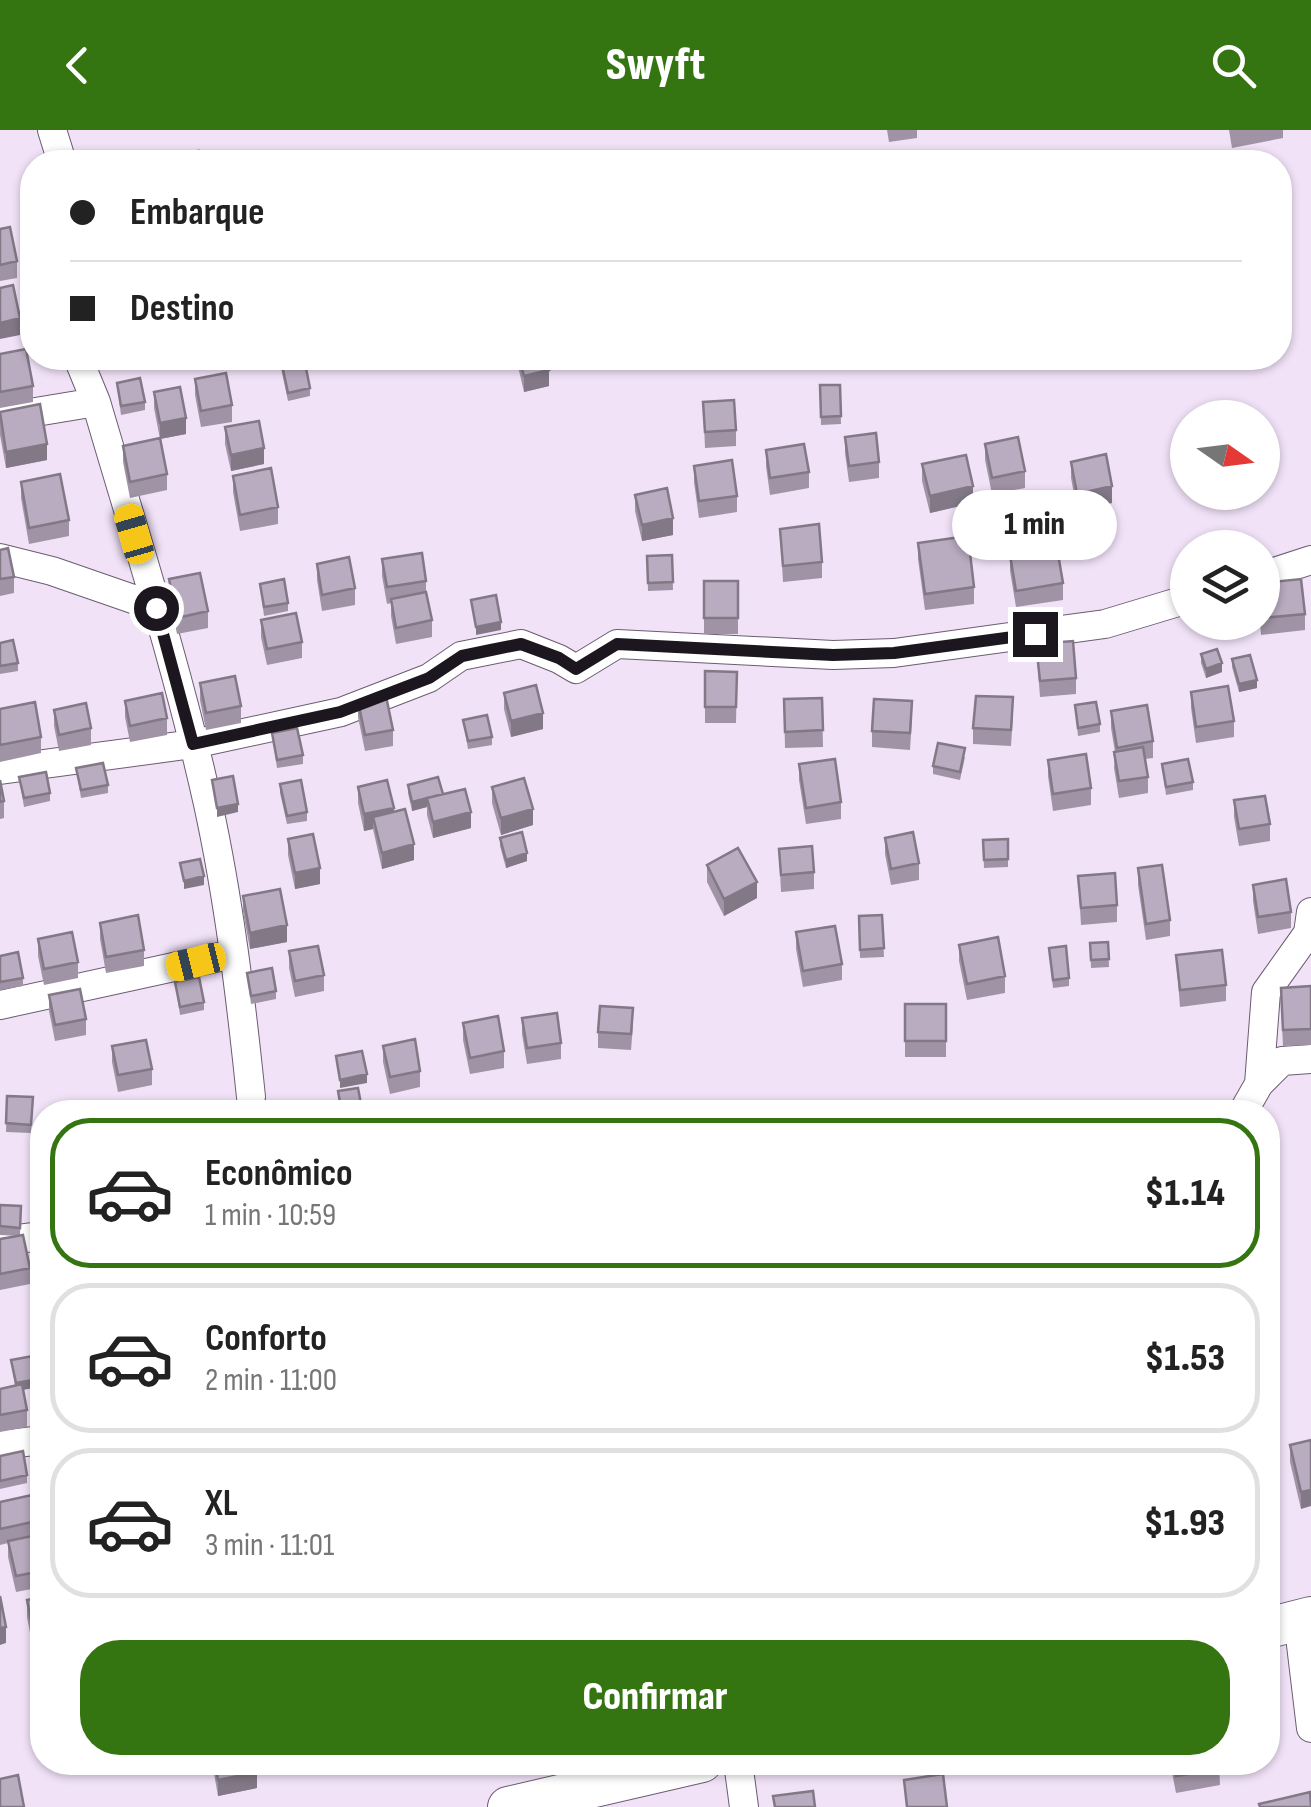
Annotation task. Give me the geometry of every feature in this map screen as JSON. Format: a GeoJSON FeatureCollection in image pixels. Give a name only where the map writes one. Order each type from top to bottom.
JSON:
{"type":"FeatureCollection","features":[{"type":"Feature","properties":{"kind":"main road"},"geometry":{"type":"LineString","coordinates":[[508,1807],[646,1775]]}},
{"type":"Feature","properties":{"kind":"street"},"geometry":{"type":"LineString","coordinates":[[83,370],[96,402],[156,608],[208,808],[233,954],[251,1097]]}},
{"type":"Feature","properties":{"kind":"street"},"geometry":{"type":"LineString","coordinates":[[0,418],[96,402]]}},
{"type":"Feature","properties":{"kind":"street"},"geometry":{"type":"LineString","coordinates":[[0,558],[52,571],[156,608]]}},
{"type":"Feature","properties":{"kind":"street"},"geometry":{"type":"LineString","coordinates":[[1280,570],[1311,560]]}},
{"type":"Feature","properties":{"kind":"street"},"geometry":{"type":"LineString","coordinates":[[0,770],[193,744],[340,712],[429,678],[462,656],[521,644],[576,669],[617,644],[833,655],[894,653],[1106,624],[1170,604]]}},
{"type":"Feature","properties":{"kind":"street"},"geometry":{"type":"LineString","coordinates":[[1258,1084],[1266,992],[1308,933],[1311,912]]}},
{"type":"Feature","properties":{"kind":"street"},"geometry":{"type":"LineString","coordinates":[[0,1006],[233,954]]}},
{"type":"Feature","properties":{"kind":"street"},"geometry":{"type":"LineString","coordinates":[[1249,1100],[1258,1084],[1282,1061],[1311,1059]]}},
{"type":"Feature","properties":{"kind":"street"},"geometry":{"type":"LineString","coordinates":[[0,1240],[30,1237]]}},
{"type":"Feature","properties":{"kind":"street"},"geometry":{"type":"LineString","coordinates":[[0,1445],[30,1441]]}},
{"type":"Feature","properties":{"kind":"street"},"geometry":{"type":"LineString","coordinates":[[1292,1622],[1311,1728]]}},
{"type":"Feature","properties":{"kind":"street"},"geometry":{"type":"LineString","coordinates":[[740,1775],[744,1807]]}},
{"type":"Feature","properties":{"kind":"building"},"geometry":{"type":"Polygon","coordinates":[[[10,227],[17,261],[0,265],[0,229],[10,227]]]}},
{"type":"Feature","properties":{"kind":"building"},"geometry":{"type":"Polygon","coordinates":[[[13,285],[20,318],[0,323],[0,288],[13,285]]]}},
{"type":"Feature","properties":{"kind":"building"},"geometry":{"type":"Polygon","coordinates":[[[20,350],[20,370],[30,370],[33,386],[0,392],[0,354],[20,350]]]}},
{"type":"Feature","properties":{"kind":"building"},"geometry":{"type":"Polygon","coordinates":[[[283,370],[306,370],[310,388],[288,393],[283,370]]]}},
{"type":"Feature","properties":{"kind":"building"},"geometry":{"type":"Polygon","coordinates":[[[522,370],[549,370],[524,376],[522,370]]]}},
{"type":"Feature","properties":{"kind":"building"},"geometry":{"type":"Polygon","coordinates":[[[226,373],[232,405],[201,411],[195,379],[226,373]]]}},
{"type":"Feature","properties":{"kind":"building"},"geometry":{"type":"Polygon","coordinates":[[[140,378],[145,402],[121,406],[117,383],[140,378]]]}},
{"type":"Feature","properties":{"kind":"building"},"geometry":{"type":"Polygon","coordinates":[[[820,385],[840,385],[841,416],[821,417],[820,385]]]}},
{"type":"Feature","properties":{"kind":"building"},"geometry":{"type":"Polygon","coordinates":[[[180,387],[186,418],[160,423],[154,392],[180,387]]]}},
{"type":"Feature","properties":{"kind":"building"},"geometry":{"type":"Polygon","coordinates":[[[734,400],[736,430],[705,432],[703,402],[734,400]]]}},
{"type":"Feature","properties":{"kind":"building"},"geometry":{"type":"Polygon","coordinates":[[[40,404],[47,444],[6,452],[0,412],[40,404]]]}},
{"type":"Feature","properties":{"kind":"building"},"geometry":{"type":"Polygon","coordinates":[[[259,421],[264,448],[231,455],[225,427],[259,421]]]}},
{"type":"Feature","properties":{"kind":"building"},"geometry":{"type":"Polygon","coordinates":[[[876,433],[879,462],[849,466],[845,437],[876,433]]]}},
{"type":"Feature","properties":{"kind":"building"},"geometry":{"type":"Polygon","coordinates":[[[1018,437],[1025,471],[992,478],[985,444],[1018,437]]]}},
{"type":"Feature","properties":{"kind":"building"},"geometry":{"type":"Polygon","coordinates":[[[160,438],[167,474],[130,482],[123,446],[160,438]]]}},
{"type":"Feature","properties":{"kind":"building"},"geometry":{"type":"Polygon","coordinates":[[[804,444],[809,472],[770,478],[766,450],[804,444]]]}},
{"type":"Feature","properties":{"kind":"building"},"geometry":{"type":"Polygon","coordinates":[[[1106,454],[1112,486],[1077,494],[1071,462],[1106,454]]]}},
{"type":"Feature","properties":{"kind":"building"},"geometry":{"type":"Polygon","coordinates":[[[966,455],[973,486],[930,496],[922,464],[966,455]]]}},
{"type":"Feature","properties":{"kind":"building"},"geometry":{"type":"Polygon","coordinates":[[[732,460],[737,496],[699,501],[694,466],[732,460]]]}},
{"type":"Feature","properties":{"kind":"building"},"geometry":{"type":"Polygon","coordinates":[[[271,468],[278,507],[240,515],[233,476],[271,468]]]}},
{"type":"Feature","properties":{"kind":"building"},"geometry":{"type":"Polygon","coordinates":[[[60,474],[69,520],[29,528],[21,482],[60,474]]]}},
{"type":"Feature","properties":{"kind":"building"},"geometry":{"type":"Polygon","coordinates":[[[667,488],[673,518],[642,525],[635,495],[667,488]]]}},
{"type":"Feature","properties":{"kind":"building"},"geometry":{"type":"Polygon","coordinates":[[[819,524],[822,562],[783,566],[780,529],[819,524]]]}},
{"type":"Feature","properties":{"kind":"building"},"geometry":{"type":"Polygon","coordinates":[[[968,536],[974,587],[925,594],[918,543],[968,536]]]}},
{"type":"Feature","properties":{"kind":"building"},"geometry":{"type":"Polygon","coordinates":[[[8,548],[14,577],[0,579],[0,550],[8,548]]]}},
{"type":"Feature","properties":{"kind":"building"},"geometry":{"type":"Polygon","coordinates":[[[1057,548],[1063,583],[1016,591],[1010,555],[1057,548]]]}},
{"type":"Feature","properties":{"kind":"building"},"geometry":{"type":"Polygon","coordinates":[[[422,553],[426,581],[387,587],[382,559],[422,553]]]}},
{"type":"Feature","properties":{"kind":"building"},"geometry":{"type":"Polygon","coordinates":[[[672,555],[673,582],[648,583],[647,556],[672,555]]]}},
{"type":"Feature","properties":{"kind":"building"},"geometry":{"type":"Polygon","coordinates":[[[349,557],[355,588],[322,595],[317,564],[349,557]]]}},
{"type":"Feature","properties":{"kind":"building"},"geometry":{"type":"Polygon","coordinates":[[[200,573],[208,611],[177,618],[169,579],[200,573]]]}},
{"type":"Feature","properties":{"kind":"building"},"geometry":{"type":"Polygon","coordinates":[[[284,579],[288,603],[264,607],[260,584],[284,579]]]}},
{"type":"Feature","properties":{"kind":"building"},"geometry":{"type":"Polygon","coordinates":[[[1301,579],[1305,614],[1280,616],[1280,581],[1301,579]]]}},
{"type":"Feature","properties":{"kind":"building"},"geometry":{"type":"Polygon","coordinates":[[[704,581],[738,581],[738,618],[704,618],[704,581]]]}},
{"type":"Feature","properties":{"kind":"building"},"geometry":{"type":"Polygon","coordinates":[[[426,592],[432,620],[396,628],[391,599],[426,592]]]}},
{"type":"Feature","properties":{"kind":"building"},"geometry":{"type":"Polygon","coordinates":[[[496,595],[501,622],[476,627],[471,600],[496,595]]]}},
{"type":"Feature","properties":{"kind":"building"},"geometry":{"type":"Polygon","coordinates":[[[296,613],[302,642],[267,649],[261,620],[296,613]]]}},
{"type":"Feature","properties":{"kind":"building"},"geometry":{"type":"Polygon","coordinates":[[[13,640],[18,663],[0,666],[0,643],[13,640]]]}},
{"type":"Feature","properties":{"kind":"building"},"geometry":{"type":"Polygon","coordinates":[[[1073,641],[1076,678],[1040,681],[1036,644],[1073,641]]]}},
{"type":"Feature","properties":{"kind":"building"},"geometry":{"type":"Polygon","coordinates":[[[1217,649],[1222,663],[1206,669],[1201,654],[1217,649]]]}},
{"type":"Feature","properties":{"kind":"building"},"geometry":{"type":"Polygon","coordinates":[[[1250,655],[1257,680],[1239,684],[1232,659],[1250,655]]]}},
{"type":"Feature","properties":{"kind":"building"},"geometry":{"type":"Polygon","coordinates":[[[705,671],[737,672],[736,707],[705,707],[705,671]]]}},
{"type":"Feature","properties":{"kind":"building"},"geometry":{"type":"Polygon","coordinates":[[[235,676],[241,706],[206,713],[200,683],[235,676]]]}},
{"type":"Feature","properties":{"kind":"building"},"geometry":{"type":"Polygon","coordinates":[[[536,685],[543,713],[511,721],[504,693],[536,685]]]}},
{"type":"Feature","properties":{"kind":"building"},"geometry":{"type":"Polygon","coordinates":[[[1228,686],[1234,721],[1196,727],[1191,692],[1228,686]]]}},
{"type":"Feature","properties":{"kind":"building"},"geometry":{"type":"Polygon","coordinates":[[[162,693],[167,718],[130,726],[125,701],[162,693]]]}},
{"type":"Feature","properties":{"kind":"building"},"geometry":{"type":"Polygon","coordinates":[[[386,696],[393,730],[365,735],[358,701],[386,696]]]}},
{"type":"Feature","properties":{"kind":"building"},"geometry":{"type":"Polygon","coordinates":[[[976,696],[1013,697],[1011,730],[973,728],[976,696]]]}},
{"type":"Feature","properties":{"kind":"building"},"geometry":{"type":"Polygon","coordinates":[[[822,698],[823,730],[785,732],[784,699],[822,698]]]}},
{"type":"Feature","properties":{"kind":"building"},"geometry":{"type":"Polygon","coordinates":[[[874,699],[912,701],[910,733],[872,731],[874,699]]]}},
{"type":"Feature","properties":{"kind":"building"},"geometry":{"type":"Polygon","coordinates":[[[35,702],[41,737],[0,745],[0,709],[35,702]]]}},
{"type":"Feature","properties":{"kind":"building"},"geometry":{"type":"Polygon","coordinates":[[[1096,702],[1100,724],[1078,728],[1075,705],[1096,702]]]}},
{"type":"Feature","properties":{"kind":"building"},"geometry":{"type":"Polygon","coordinates":[[[86,703],[91,728],[59,735],[54,710],[86,703]]]}},
{"type":"Feature","properties":{"kind":"building"},"geometry":{"type":"Polygon","coordinates":[[[1147,705],[1153,741],[1117,748],[1111,711],[1147,705]]]}},
{"type":"Feature","properties":{"kind":"building"},"geometry":{"type":"Polygon","coordinates":[[[487,715],[492,737],[468,741],[463,720],[487,715]]]}},
{"type":"Feature","properties":{"kind":"building"},"geometry":{"type":"Polygon","coordinates":[[[297,728],[303,755],[277,760],[272,733],[297,728]]]}},
{"type":"Feature","properties":{"kind":"building"},"geometry":{"type":"Polygon","coordinates":[[[938,743],[965,748],[960,772],[933,766],[938,743]]]}},
{"type":"Feature","properties":{"kind":"building"},"geometry":{"type":"Polygon","coordinates":[[[1143,747],[1148,777],[1119,781],[1114,752],[1143,747]]]}},
{"type":"Feature","properties":{"kind":"building"},"geometry":{"type":"Polygon","coordinates":[[[1086,754],[1091,788],[1053,794],[1048,760],[1086,754]]]}},
{"type":"Feature","properties":{"kind":"building"},"geometry":{"type":"Polygon","coordinates":[[[835,759],[841,802],[806,808],[799,764],[835,759]]]}},
{"type":"Feature","properties":{"kind":"building"},"geometry":{"type":"Polygon","coordinates":[[[1188,759],[1193,782],[1166,787],[1162,764],[1188,759]]]}},
{"type":"Feature","properties":{"kind":"building"},"geometry":{"type":"Polygon","coordinates":[[[103,763],[108,785],[81,790],[76,768],[103,763]]]}},
{"type":"Feature","properties":{"kind":"building"},"geometry":{"type":"Polygon","coordinates":[[[46,772],[50,793],[24,798],[19,777],[46,772]]]}},
{"type":"Feature","properties":{"kind":"building"},"geometry":{"type":"Polygon","coordinates":[[[233,776],[238,804],[217,808],[212,780],[233,776]]]}},
{"type":"Feature","properties":{"kind":"building"},"geometry":{"type":"Polygon","coordinates":[[[438,777],[443,794],[412,802],[408,785],[438,777]]]}},
{"type":"Feature","properties":{"kind":"building"},"geometry":{"type":"Polygon","coordinates":[[[524,778],[533,809],[501,818],[492,787],[524,778]]]}},
{"type":"Feature","properties":{"kind":"building"},"geometry":{"type":"Polygon","coordinates":[[[301,780],[307,812],[287,816],[280,784],[301,780]]]}},
{"type":"Feature","properties":{"kind":"building"},"geometry":{"type":"Polygon","coordinates":[[[387,780],[394,808],[364,814],[358,787],[387,780]]]}},
{"type":"Feature","properties":{"kind":"building"},"geometry":{"type":"Polygon","coordinates":[[[465,789],[471,812],[433,822],[427,798],[465,789]]]}},
{"type":"Feature","properties":{"kind":"building"},"geometry":{"type":"Polygon","coordinates":[[[1265,796],[1270,824],[1239,829],[1234,800],[1265,796]]]}},
{"type":"Feature","properties":{"kind":"building"},"geometry":{"type":"Polygon","coordinates":[[[405,809],[414,844],[382,853],[373,817],[405,809]]]}},
{"type":"Feature","properties":{"kind":"building"},"geometry":{"type":"Polygon","coordinates":[[[522,832],[527,853],[506,860],[500,838],[522,832]]]}},
{"type":"Feature","properties":{"kind":"building"},"geometry":{"type":"Polygon","coordinates":[[[913,832],[919,863],[891,869],[885,838],[913,832]]]}},
{"type":"Feature","properties":{"kind":"building"},"geometry":{"type":"Polygon","coordinates":[[[313,834],[320,868],[295,873],[288,839],[313,834]]]}},
{"type":"Feature","properties":{"kind":"building"},"geometry":{"type":"Polygon","coordinates":[[[1008,839],[1008,859],[984,860],[983,840],[1008,839]]]}},
{"type":"Feature","properties":{"kind":"building"},"geometry":{"type":"Polygon","coordinates":[[[812,846],[814,872],[781,875],[779,849],[812,846]]]}},
{"type":"Feature","properties":{"kind":"building"},"geometry":{"type":"Polygon","coordinates":[[[738,848],[757,882],[724,899],[707,865],[738,848]]]}},
{"type":"Feature","properties":{"kind":"building"},"geometry":{"type":"Polygon","coordinates":[[[200,859],[204,876],[184,881],[180,863],[200,859]]]}},
{"type":"Feature","properties":{"kind":"building"},"geometry":{"type":"Polygon","coordinates":[[[1162,865],[1170,920],[1146,924],[1138,868],[1162,865]]]}},
{"type":"Feature","properties":{"kind":"building"},"geometry":{"type":"Polygon","coordinates":[[[1115,873],[1117,905],[1081,908],[1078,876],[1115,873]]]}},
{"type":"Feature","properties":{"kind":"building"},"geometry":{"type":"Polygon","coordinates":[[[1286,879],[1291,912],[1258,917],[1253,885],[1286,879]]]}},
{"type":"Feature","properties":{"kind":"building"},"geometry":{"type":"Polygon","coordinates":[[[280,889],[287,925],[250,933],[243,896],[280,889]]]}},
{"type":"Feature","properties":{"kind":"building"},"geometry":{"type":"Polygon","coordinates":[[[138,915],[144,950],[106,957],[100,923],[138,915]]]}},
{"type":"Feature","properties":{"kind":"building"},"geometry":{"type":"Polygon","coordinates":[[[882,915],[884,948],[860,950],[859,916],[882,915]]]}},
{"type":"Feature","properties":{"kind":"building"},"geometry":{"type":"Polygon","coordinates":[[[835,926],[842,964],[803,971],[796,932],[835,926]]]}},
{"type":"Feature","properties":{"kind":"building"},"geometry":{"type":"Polygon","coordinates":[[[72,932],[78,962],[44,969],[38,939],[72,932]]]}},
{"type":"Feature","properties":{"kind":"building"},"geometry":{"type":"Polygon","coordinates":[[[998,937],[1005,976],[967,984],[959,945],[998,937]]]}},
{"type":"Feature","properties":{"kind":"building"},"geometry":{"type":"Polygon","coordinates":[[[1108,942],[1109,959],[1091,960],[1090,943],[1108,942]]]}},
{"type":"Feature","properties":{"kind":"building"},"geometry":{"type":"Polygon","coordinates":[[[318,946],[324,975],[295,981],[289,951],[318,946]]]}},
{"type":"Feature","properties":{"kind":"building"},"geometry":{"type":"Polygon","coordinates":[[[1066,946],[1069,978],[1053,980],[1049,948],[1066,946]]]}},
{"type":"Feature","properties":{"kind":"building"},"geometry":{"type":"Polygon","coordinates":[[[1222,950],[1226,985],[1180,990],[1176,955],[1222,950]]]}},
{"type":"Feature","properties":{"kind":"building"},"geometry":{"type":"Polygon","coordinates":[[[18,952],[23,978],[0,982],[0,956],[18,952]]]}},
{"type":"Feature","properties":{"kind":"building"},"geometry":{"type":"Polygon","coordinates":[[[272,968],[276,991],[251,996],[247,973],[272,968]]]}},
{"type":"Feature","properties":{"kind":"building"},"geometry":{"type":"Polygon","coordinates":[[[199,977],[204,1002],[180,1007],[175,982],[199,977]]]}},
{"type":"Feature","properties":{"kind":"building"},"geometry":{"type":"Polygon","coordinates":[[[1311,986],[1311,1029],[1283,1030],[1281,988],[1311,986]]]}},
{"type":"Feature","properties":{"kind":"building"},"geometry":{"type":"Polygon","coordinates":[[[80,989],[86,1019],[55,1025],[49,995],[80,989]]]}},
{"type":"Feature","properties":{"kind":"building"},"geometry":{"type":"Polygon","coordinates":[[[905,1004],[946,1004],[946,1041],[905,1041],[905,1004]]]}},
{"type":"Feature","properties":{"kind":"building"},"geometry":{"type":"Polygon","coordinates":[[[600,1006],[633,1008],[631,1034],[598,1032],[600,1006]]]}},
{"type":"Feature","properties":{"kind":"building"},"geometry":{"type":"Polygon","coordinates":[[[557,1013],[561,1043],[527,1048],[522,1018],[557,1013]]]}},
{"type":"Feature","properties":{"kind":"building"},"geometry":{"type":"Polygon","coordinates":[[[498,1016],[504,1051],[470,1058],[463,1023],[498,1016]]]}},
{"type":"Feature","properties":{"kind":"building"},"geometry":{"type":"Polygon","coordinates":[[[415,1039],[420,1071],[390,1077],[383,1046],[415,1039]]]}},
{"type":"Feature","properties":{"kind":"building"},"geometry":{"type":"Polygon","coordinates":[[[146,1040],[152,1069],[118,1075],[112,1046],[146,1040]]]}},
{"type":"Feature","properties":{"kind":"building"},"geometry":{"type":"Polygon","coordinates":[[[362,1051],[367,1074],[340,1080],[336,1056],[362,1051]]]}},
{"type":"Feature","properties":{"kind":"building"},"geometry":{"type":"Polygon","coordinates":[[[358,1088],[360,1100],[340,1100],[338,1091],[358,1088]]]}},
{"type":"Feature","properties":{"kind":"building"},"geometry":{"type":"Polygon","coordinates":[[[7,1096],[33,1097],[30,1125],[6,1123],[7,1096]]]}},
{"type":"Feature","properties":{"kind":"building"},"geometry":{"type":"Polygon","coordinates":[[[0,1205],[21,1206],[20,1228],[0,1226],[0,1205]]]}},
{"type":"Feature","properties":{"kind":"building"},"geometry":{"type":"Polygon","coordinates":[[[23,1235],[30,1268],[0,1274],[0,1239],[23,1235]]]}},
{"type":"Feature","properties":{"kind":"building"},"geometry":{"type":"Polygon","coordinates":[[[30,1357],[30,1380],[16,1383],[11,1360],[30,1357]]]}},
{"type":"Feature","properties":{"kind":"building"},"geometry":{"type":"Polygon","coordinates":[[[22,1384],[27,1410],[0,1415],[0,1389],[22,1384]]]}},
{"type":"Feature","properties":{"kind":"building"},"geometry":{"type":"Polygon","coordinates":[[[1311,1440],[1311,1490],[1301,1492],[1290,1445],[1311,1440]]]}},
{"type":"Feature","properties":{"kind":"building"},"geometry":{"type":"Polygon","coordinates":[[[23,1451],[27,1475],[0,1481],[0,1456],[23,1451]]]}},
{"type":"Feature","properties":{"kind":"building"},"geometry":{"type":"Polygon","coordinates":[[[30,1495],[30,1523],[0,1529],[0,1502],[30,1495]]]}},
{"type":"Feature","properties":{"kind":"building"},"geometry":{"type":"Polygon","coordinates":[[[30,1536],[30,1573],[16,1576],[8,1541],[30,1536]]]}},
{"type":"Feature","properties":{"kind":"building"},"geometry":{"type":"Polygon","coordinates":[[[0,1596],[6,1627],[0,1628],[0,1596]]]}},
{"type":"Feature","properties":{"kind":"building"},"geometry":{"type":"Polygon","coordinates":[[[18,1775],[24,1807],[0,1807],[0,1779],[18,1775]]]}},
{"type":"Feature","properties":{"kind":"building"},"geometry":{"type":"Polygon","coordinates":[[[217,1775],[242,1775],[218,1780],[217,1775]]]}},
{"type":"Feature","properties":{"kind":"building"},"geometry":{"type":"Polygon","coordinates":[[[943,1775],[947,1807],[907,1807],[904,1780],[943,1775]]]}},
{"type":"Feature","properties":{"kind":"building"},"geometry":{"type":"Polygon","coordinates":[[[813,1791],[815,1807],[775,1807],[773,1796],[813,1791]]]}},
{"type":"Feature","properties":{"kind":"building"},"geometry":{"type":"Polygon","coordinates":[[[1310,1792],[1311,1807],[1259,1804],[1310,1792]]]}},
{"type":"Feature","properties":{"kind":"route"},"geometry":{"type":"LineString","coordinates":[[156,608],[193,744],[340,712],[429,678],[462,656],[521,644],[576,669],[617,644],[833,655],[894,653],[1035,634]]}}]}
